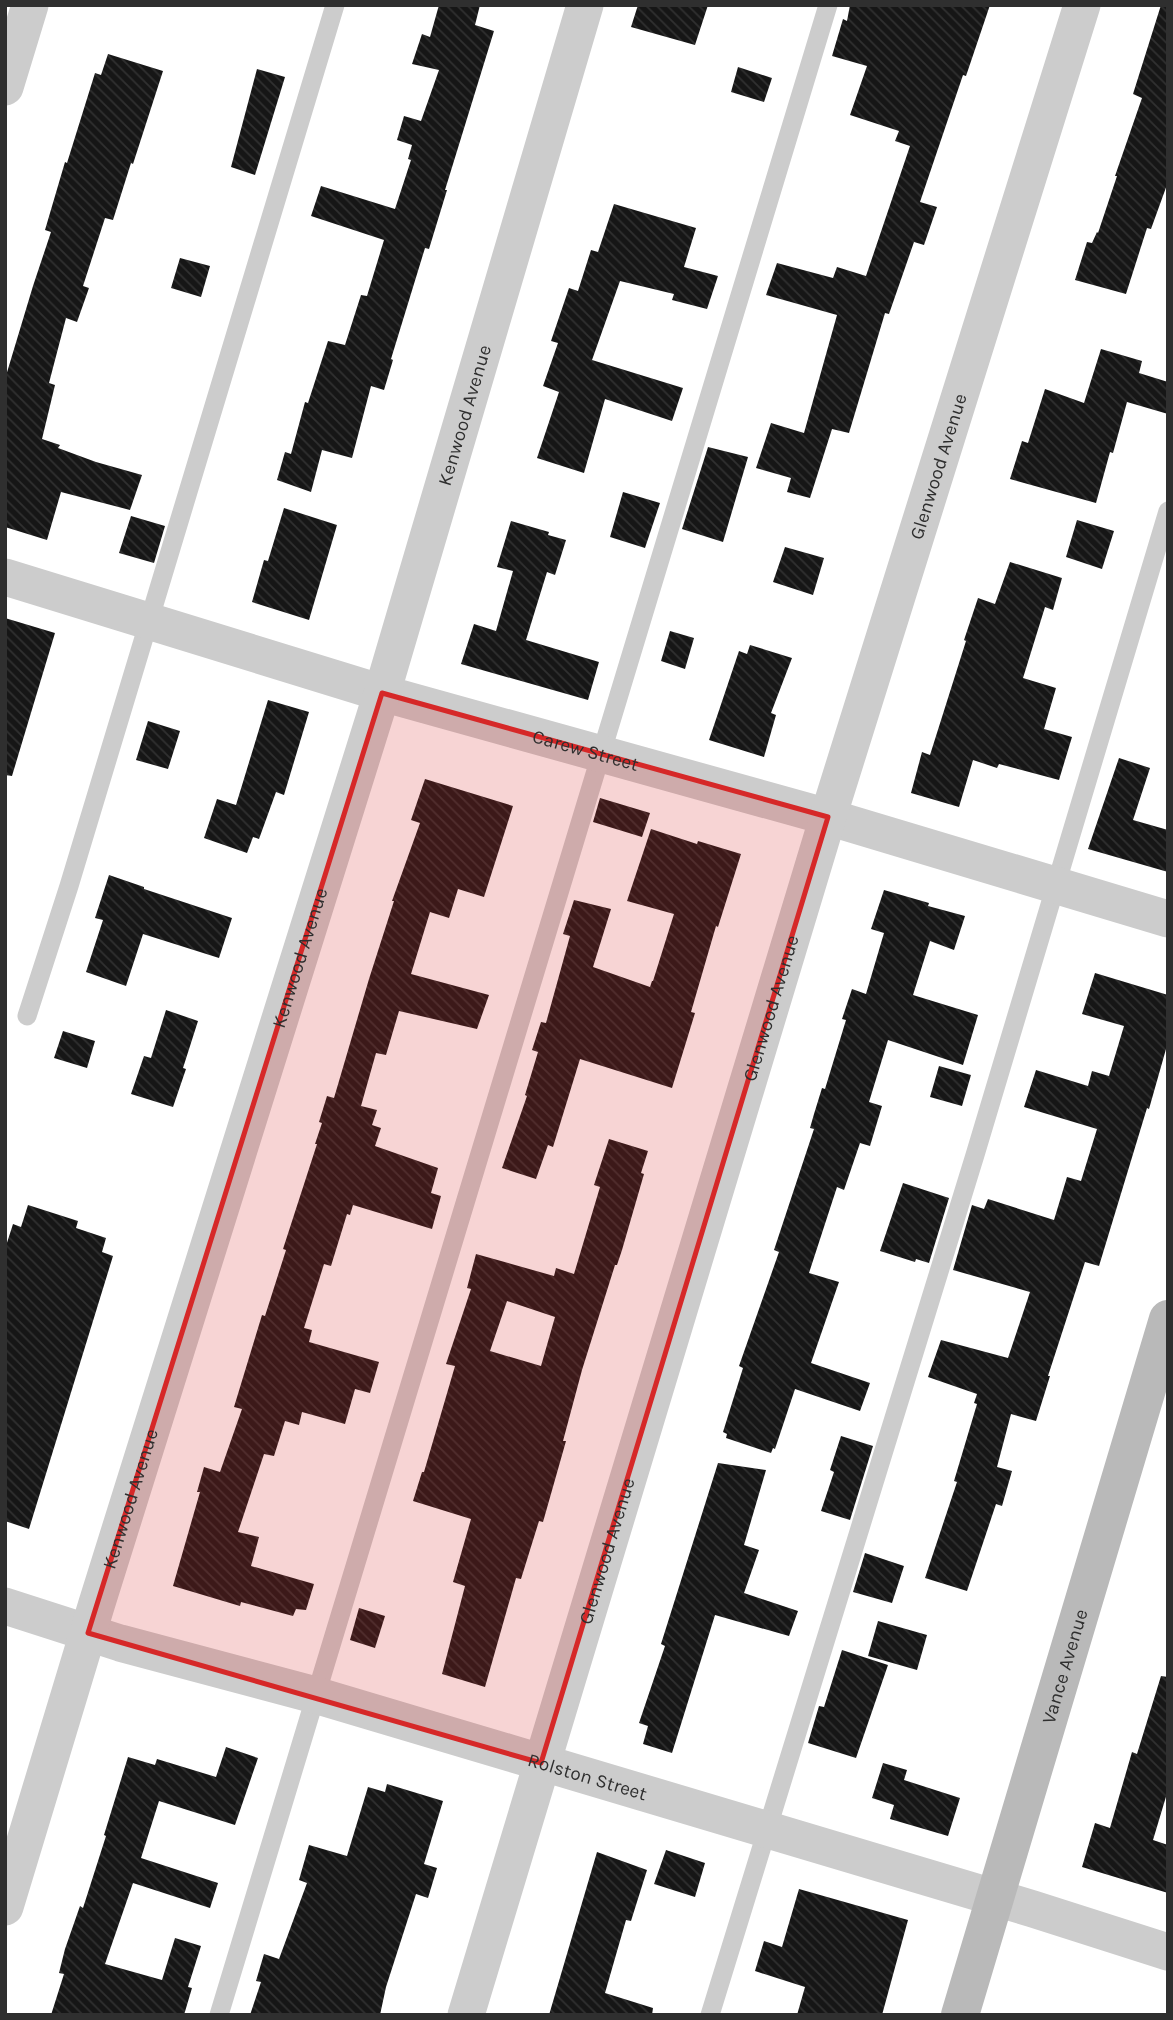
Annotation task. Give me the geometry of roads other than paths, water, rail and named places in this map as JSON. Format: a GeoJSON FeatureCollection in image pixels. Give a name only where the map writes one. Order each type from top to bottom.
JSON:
{"type":"FeatureCollection","features":[{"type":"Feature","properties":{"kind":"street"},"geometry":{"type":"LineString","coordinates":[[5,87],[30,5]]}},
{"type":"Feature","properties":{"kind":"street","name":"Kenwood Avenue"},"geometry":{"type":"LineString","coordinates":[[5,1907],[382,693],[585,5]]}},
{"type":"Feature","properties":{"kind":"street","name":"Glenwood Avenue"},"geometry":{"type":"LineString","coordinates":[[466,2015],[828,817],[1082,5]]}},
{"type":"Feature","properties":{"kind":"street","name":"Carew Street"},"geometry":{"type":"LineString","coordinates":[[5,577],[382,693],[828,817],[1168,919]]}},
{"type":"Feature","properties":{"kind":"street","name":"Vance Avenue"},"geometry":{"type":"LineString","coordinates":[[960,2015],[1168,1319]]}},
{"type":"Feature","properties":{"kind":"street","name":"Rolston Street"},"geometry":{"type":"LineString","coordinates":[[5,1606],[120,1643],[315,1695],[1168,1952]]}},
{"type":"Feature","properties":{"kind":"lane"},"geometry":{"type":"LineString","coordinates":[[27,1016],[69,886],[335,5]]}},
{"type":"Feature","properties":{"kind":"lane"},"geometry":{"type":"LineString","coordinates":[[219,2015],[828,5]]}},
{"type":"Feature","properties":{"kind":"lane"},"geometry":{"type":"LineString","coordinates":[[710,2015],[975,1155],[1168,511]]}}]}
